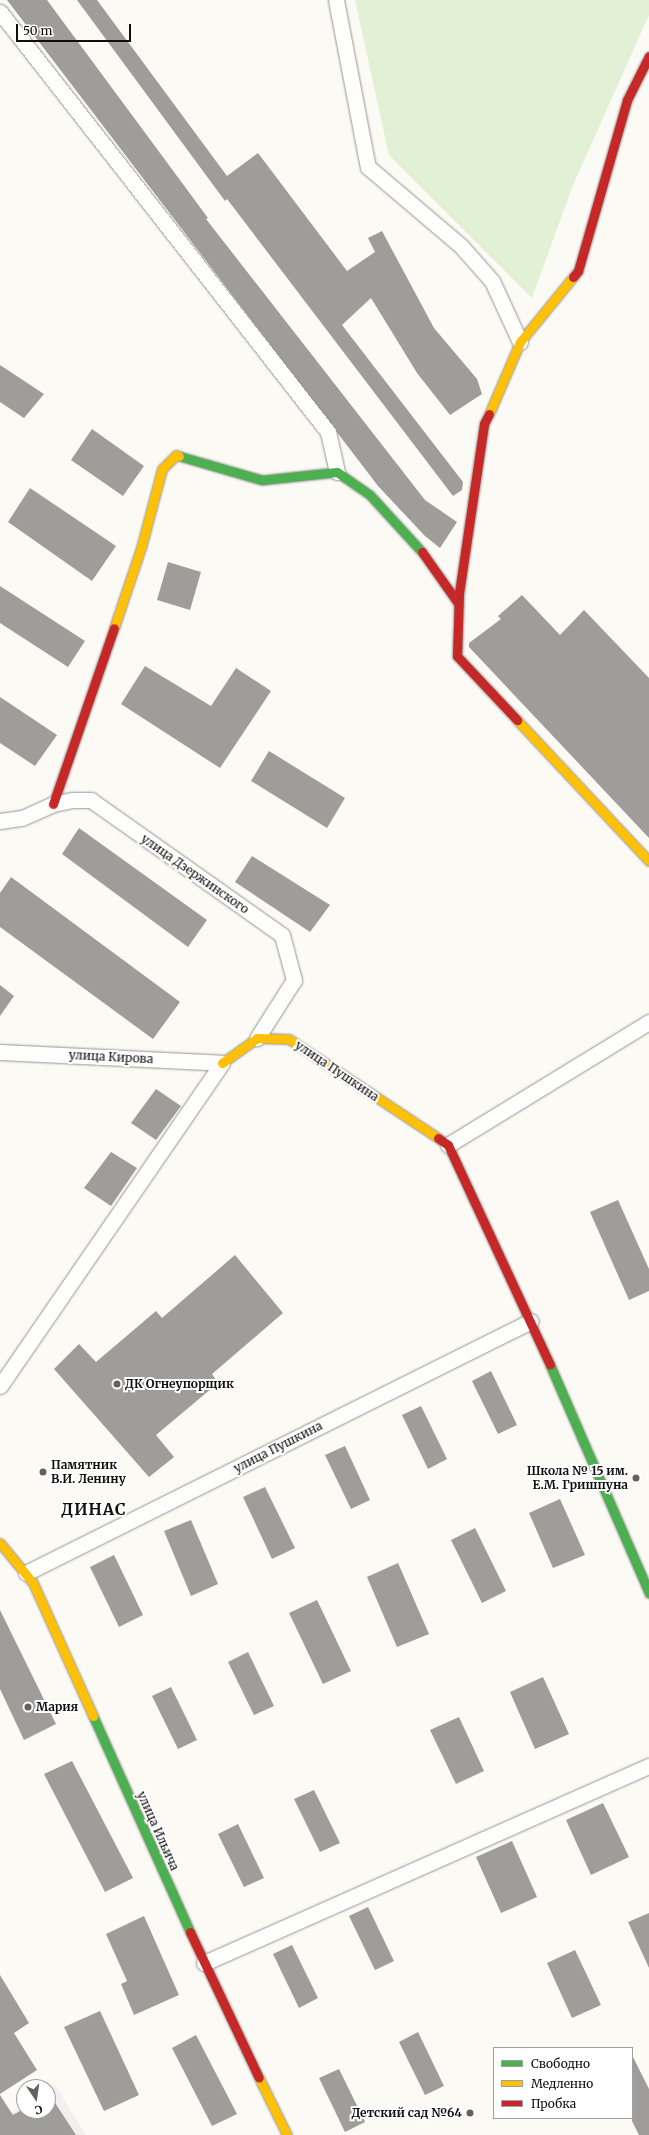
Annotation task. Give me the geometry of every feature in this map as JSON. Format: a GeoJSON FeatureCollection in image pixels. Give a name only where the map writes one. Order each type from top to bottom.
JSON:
{"type":"FeatureCollection","features":[{"type":"Feature","properties":{"kind":"street"},"geometry":{"type":"LineString","coordinates":[[336,0],[368,167],[461,246],[492,281],[520,342]]}},
{"type":"Feature","properties":{"kind":"street"},"geometry":{"type":"LineString","coordinates":[[0,12],[328,432],[337,472]]}},
{"type":"Feature","properties":{"kind":"street"},"geometry":{"type":"LineString","coordinates":[[649,56],[627,100],[578,271],[520,342],[484,424],[458,603],[457,656],[649,861]]}},
{"type":"Feature","properties":{"kind":"street"},"geometry":{"type":"LineString","coordinates":[[52,804],[141,548],[162,468],[176,455],[262,480],[337,472],[370,494],[414,540],[458,603]]}},
{"type":"Feature","properties":{"kind":"street","name":"улица Дзержинского"},"geometry":{"type":"LineString","coordinates":[[0,821],[22,818],[52,804],[72,800],[91,800],[282,935],[294,980],[257,1038]]}},
{"type":"Feature","properties":{"kind":"street"},"geometry":{"type":"LineString","coordinates":[[649,1022],[448,1145],[531,1321],[649,1593]]}},
{"type":"Feature","properties":{"kind":"street"},"geometry":{"type":"LineString","coordinates":[[0,1386],[222,1063],[257,1038]]}},
{"type":"Feature","properties":{"kind":"street","name":"улица Пушкина"},"geometry":{"type":"LineString","coordinates":[[257,1038],[290,1039],[448,1145]]}},
{"type":"Feature","properties":{"kind":"street","name":"улица Кирова"},"geometry":{"type":"LineString","coordinates":[[0,1052],[222,1063]]}},
{"type":"Feature","properties":{"kind":"street","name":"улица Пушкина"},"geometry":{"type":"LineString","coordinates":[[26,1572],[531,1321]]}},
{"type":"Feature","properties":{"kind":"street","name":"улица Ильича"},"geometry":{"type":"LineString","coordinates":[[0,1543],[26,1572],[204,1963],[287,2135]]}},
{"type":"Feature","properties":{"kind":"street"},"geometry":{"type":"LineString","coordinates":[[204,1963],[649,1766]]}},
{"type":"Feature","properties":{"kind":"shaded area"},"geometry":{"type":"Polygon","coordinates":[[[56,2087],[86,2135],[0,2135],[0,2121],[16,2110],[16,2119],[56,2119],[56,2087]]]}},
{"type":"Feature","properties":{"kind":"green space"},"geometry":{"type":"Polygon","coordinates":[[[355,0],[649,0],[649,15],[573,185],[532,298],[389,155],[355,0]]]}},
{"type":"Feature","properties":{"kind":"building"},"geometry":{"type":"Polygon","coordinates":[[[7,0],[47,0],[208,218],[206,219],[425,500],[457,522],[440,548],[425,536],[378,486],[7,0]]]}},
{"type":"Feature","properties":{"kind":"building"},"geometry":{"type":"Polygon","coordinates":[[[77,0],[97,0],[227,176],[258,153],[347,271],[375,252],[368,238],[382,231],[434,328],[477,379],[482,394],[450,415],[417,373],[371,298],[342,325],[463,482],[462,490],[453,496],[227,199],[225,201],[77,0]]]}},
{"type":"Feature","properties":{"kind":"building"},"geometry":{"type":"Polygon","coordinates":[[[0,365],[44,394],[24,418],[0,402],[0,365]]]}},
{"type":"Feature","properties":{"kind":"building"},"geometry":{"type":"Polygon","coordinates":[[[92,429],[144,466],[123,496],[71,460],[92,429]]]}},
{"type":"Feature","properties":{"kind":"building"},"geometry":{"type":"Polygon","coordinates":[[[30,488],[116,546],[92,581],[8,522],[30,488]]]}},
{"type":"Feature","properties":{"kind":"building"},"geometry":{"type":"Polygon","coordinates":[[[168,562],[201,572],[190,610],[157,600],[168,562]]]}},
{"type":"Feature","properties":{"kind":"building"},"geometry":{"type":"Polygon","coordinates":[[[0,586],[85,641],[68,667],[0,623],[0,586]]]}},
{"type":"Feature","properties":{"kind":"building"},"geometry":{"type":"Polygon","coordinates":[[[522,595],[560,635],[584,610],[649,678],[649,838],[469,647],[469,643],[501,619],[498,616],[522,595]]]}},
{"type":"Feature","properties":{"kind":"building"},"geometry":{"type":"Polygon","coordinates":[[[145,666],[211,706],[236,668],[271,691],[220,768],[121,704],[145,666]]]}},
{"type":"Feature","properties":{"kind":"building"},"geometry":{"type":"Polygon","coordinates":[[[0,697],[57,735],[35,766],[0,743],[0,697]]]}},
{"type":"Feature","properties":{"kind":"building"},"geometry":{"type":"Polygon","coordinates":[[[269,751],[345,798],[327,828],[251,781],[269,751]]]}},
{"type":"Feature","properties":{"kind":"building"},"geometry":{"type":"Polygon","coordinates":[[[79,828],[207,920],[188,947],[62,854],[79,828]]]}},
{"type":"Feature","properties":{"kind":"building"},"geometry":{"type":"Polygon","coordinates":[[[252,856],[330,905],[310,932],[235,882],[252,856]]]}},
{"type":"Feature","properties":{"kind":"building"},"geometry":{"type":"Polygon","coordinates":[[[11,877],[180,1002],[153,1039],[0,927],[0,893],[11,877]]]}},
{"type":"Feature","properties":{"kind":"building"},"geometry":{"type":"Polygon","coordinates":[[[0,985],[14,996],[0,1016],[0,985]]]}},
{"type":"Feature","properties":{"kind":"building"},"geometry":{"type":"Polygon","coordinates":[[[156,1089],[181,1106],[156,1140],[131,1123],[156,1089]]]}},
{"type":"Feature","properties":{"kind":"building"},"geometry":{"type":"Polygon","coordinates":[[[111,1152],[137,1168],[111,1206],[84,1188],[111,1152]]]}},
{"type":"Feature","properties":{"kind":"building"},"geometry":{"type":"Polygon","coordinates":[[[618,1200],[649,1269],[649,1291],[629,1300],[590,1212],[618,1200]]]}},
{"type":"Feature","properties":{"kind":"building"},"geometry":{"type":"Polygon","coordinates":[[[235,1255],[283,1313],[212,1374],[218,1383],[156,1435],[174,1457],[149,1477],[54,1369],[79,1344],[96,1362],[156,1311],[162,1318],[235,1255]]]}},
{"type":"Feature","properties":{"kind":"building"},"geometry":{"type":"Polygon","coordinates":[[[491,1371],[517,1425],[498,1434],[472,1381],[491,1371]]]}},
{"type":"Feature","properties":{"kind":"building"},"geometry":{"type":"Polygon","coordinates":[[[421,1406],[447,1459],[428,1469],[402,1415],[421,1406]]]}},
{"type":"Feature","properties":{"kind":"building"},"geometry":{"type":"Polygon","coordinates":[[[345,1446],[370,1500],[351,1509],[325,1455],[345,1446]]]}},
{"type":"Feature","properties":{"kind":"building"},"geometry":{"type":"Polygon","coordinates":[[[265,1487],[295,1548],[272,1559],[243,1497],[265,1487]]]}},
{"type":"Feature","properties":{"kind":"building"},"geometry":{"type":"Polygon","coordinates":[[[560,1499],[585,1555],[553,1568],[529,1513],[560,1499]]]}},
{"type":"Feature","properties":{"kind":"building"},"geometry":{"type":"Polygon","coordinates":[[[191,1520],[218,1584],[191,1596],[164,1531],[191,1520]]]}},
{"type":"Feature","properties":{"kind":"building"},"geometry":{"type":"Polygon","coordinates":[[[475,1528],[506,1591],[482,1603],[451,1540],[475,1528]]]}},
{"type":"Feature","properties":{"kind":"building"},"geometry":{"type":"Polygon","coordinates":[[[114,1555],[143,1615],[119,1627],[90,1567],[114,1555]]]}},
{"type":"Feature","properties":{"kind":"building"},"geometry":{"type":"Polygon","coordinates":[[[398,1563],[429,1634],[397,1647],[367,1577],[398,1563]]]}},
{"type":"Feature","properties":{"kind":"building"},"geometry":{"type":"Polygon","coordinates":[[[317,1600],[351,1671],[323,1684],[289,1613],[317,1600]]]}},
{"type":"Feature","properties":{"kind":"building"},"geometry":{"type":"Polygon","coordinates":[[[0,1610],[56,1724],[24,1740],[0,1689],[0,1610]]]}},
{"type":"Feature","properties":{"kind":"building"},"geometry":{"type":"Polygon","coordinates":[[[248,1652],[274,1706],[254,1715],[228,1662],[248,1652]]]}},
{"type":"Feature","properties":{"kind":"building"},"geometry":{"type":"Polygon","coordinates":[[[543,1677],[569,1734],[535,1749],[510,1692],[543,1677]]]}},
{"type":"Feature","properties":{"kind":"building"},"geometry":{"type":"Polygon","coordinates":[[[171,1687],[197,1740],[178,1749],[152,1696],[171,1687]]]}},
{"type":"Feature","properties":{"kind":"building"},"geometry":{"type":"Polygon","coordinates":[[[459,1717],[484,1771],[456,1784],[430,1730],[459,1717]]]}},
{"type":"Feature","properties":{"kind":"building"},"geometry":{"type":"Polygon","coordinates":[[[72,1761],[133,1878],[105,1892],[44,1774],[72,1761]]]}},
{"type":"Feature","properties":{"kind":"building"},"geometry":{"type":"Polygon","coordinates":[[[314,1790],[340,1843],[320,1852],[294,1799],[314,1790]]]}},
{"type":"Feature","properties":{"kind":"building"},"geometry":{"type":"Polygon","coordinates":[[[603,1803],[629,1857],[591,1875],[566,1820],[603,1803]]]}},
{"type":"Feature","properties":{"kind":"building"},"geometry":{"type":"Polygon","coordinates":[[[238,1824],[264,1878],[244,1887],[218,1834],[238,1824]]]}},
{"type":"Feature","properties":{"kind":"building"},"geometry":{"type":"Polygon","coordinates":[[[512,1841],[537,1897],[501,1913],[476,1857],[512,1841]]]}},
{"type":"Feature","properties":{"kind":"building"},"geometry":{"type":"Polygon","coordinates":[[[368,1907],[394,1961],[375,1970],[349,1916],[368,1907]]]}},
{"type":"Feature","properties":{"kind":"building"},"geometry":{"type":"Polygon","coordinates":[[[649,1913],[649,1968],[628,1922],[649,1913]]]}},
{"type":"Feature","properties":{"kind":"building"},"geometry":{"type":"Polygon","coordinates":[[[144,1916],[179,1995],[134,2015],[121,1984],[127,1981],[106,1934],[144,1916]]]}},
{"type":"Feature","properties":{"kind":"building"},"geometry":{"type":"Polygon","coordinates":[[[292,1945],[318,1998],[299,2008],[273,1954],[292,1945]]]}},
{"type":"Feature","properties":{"kind":"building"},"geometry":{"type":"Polygon","coordinates":[[[575,1950],[601,2005],[572,2018],[547,1963],[575,1950]]]}},
{"type":"Feature","properties":{"kind":"building"},"geometry":{"type":"Polygon","coordinates":[[[0,1975],[29,2023],[14,2033],[37,2070],[23,2079],[16,2079],[16,2084],[0,2094],[0,1975]]]}},
{"type":"Feature","properties":{"kind":"building"},"geometry":{"type":"Polygon","coordinates":[[[100,2011],[139,2095],[104,2111],[64,2027],[100,2011]]]}},
{"type":"Feature","properties":{"kind":"building"},"geometry":{"type":"Polygon","coordinates":[[[418,2032],[444,2086],[425,2095],[399,2042],[418,2032]]]}},
{"type":"Feature","properties":{"kind":"building"},"geometry":{"type":"Polygon","coordinates":[[[196,2035],[237,2114],[212,2126],[172,2048],[196,2035]]]}},
{"type":"Feature","properties":{"kind":"building"},"geometry":{"type":"Polygon","coordinates":[[[633,2057],[649,2089],[649,2135],[639,2135],[632,2121],[633,2057]]]}},
{"type":"Feature","properties":{"kind":"building"},"geometry":{"type":"Polygon","coordinates":[[[339,2069],[365,2122],[345,2132],[319,2078],[339,2069]]]}},
{"type":"Feature","properties":{"kind":"building"},"geometry":{"type":"Polygon","coordinates":[[[0,2095],[13,2115],[16,2113],[16,2119],[56,2119],[56,2104],[76,2135],[0,2135],[0,2095]]]}},
{"type":"Feature","properties":{"kind":"traffic: fast"},"geometry":{"type":"LineString","coordinates":[[179,456],[262,480],[337,472],[370,495],[422,552]]}},
{"type":"Feature","properties":{"kind":"traffic: fast"},"geometry":{"type":"LineString","coordinates":[[550,1365],[649,1593]]}},
{"type":"Feature","properties":{"kind":"traffic: fast"},"geometry":{"type":"LineString","coordinates":[[93,1716],[190,1932]]}},
{"type":"Feature","properties":{"kind":"traffic: slow"},"geometry":{"type":"LineString","coordinates":[[489,414],[520,342],[573,277]]}},
{"type":"Feature","properties":{"kind":"traffic: slow"},"geometry":{"type":"LineString","coordinates":[[114,628],[141,548],[162,469],[176,455],[179,456]]}},
{"type":"Feature","properties":{"kind":"traffic: slow"},"geometry":{"type":"LineString","coordinates":[[517,720],[649,861]]}},
{"type":"Feature","properties":{"kind":"traffic: slow"},"geometry":{"type":"LineString","coordinates":[[222,1063],[257,1038],[289,1039],[438,1138]]}},
{"type":"Feature","properties":{"kind":"traffic: slow"},"geometry":{"type":"LineString","coordinates":[[0,1543],[33,1583],[93,1716]]}},
{"type":"Feature","properties":{"kind":"traffic: slow"},"geometry":{"type":"LineString","coordinates":[[259,2078],[287,2135]]}},
{"type":"Feature","properties":{"kind":"traffic: jam"},"geometry":{"type":"LineString","coordinates":[[573,277],[578,271],[627,100],[649,56]]}},
{"type":"Feature","properties":{"kind":"traffic: jam"},"geometry":{"type":"LineString","coordinates":[[489,414],[484,424],[459,593],[457,656],[517,720]]}},
{"type":"Feature","properties":{"kind":"traffic: jam"},"geometry":{"type":"LineString","coordinates":[[422,552],[458,603]]}},
{"type":"Feature","properties":{"kind":"traffic: jam"},"geometry":{"type":"LineString","coordinates":[[53,804],[114,628]]}},
{"type":"Feature","properties":{"kind":"traffic: jam"},"geometry":{"type":"LineString","coordinates":[[438,1138],[448,1145],[550,1365]]}},
{"type":"Feature","properties":{"kind":"traffic: jam"},"geometry":{"type":"LineString","coordinates":[[190,1932],[259,2078]]}},
{"type":"Feature","properties":{"kind":"place","name":"ДК Огнеупорщик"},"geometry":{"type":"Point","coordinates":[117,1384]}},
{"type":"Feature","properties":{"kind":"place","name":"Памятник В.И. Ленину"},"geometry":{"type":"Point","coordinates":[43,1472]}},
{"type":"Feature","properties":{"kind":"place","name":"Школа № 15 им. Е.М. Гришпуна"},"geometry":{"type":"Point","coordinates":[636,1478]}},
{"type":"Feature","properties":{"kind":"place","name":"Мария"},"geometry":{"type":"Point","coordinates":[28,1707]}},
{"type":"Feature","properties":{"kind":"place","name":"Детский сад №64"},"geometry":{"type":"Point","coordinates":[470,2113]}},
{"type":"Feature","properties":{"kind":"district","name":"ДИНАС"},"geometry":{"type":"Point","coordinates":[94,1509]}}]}
